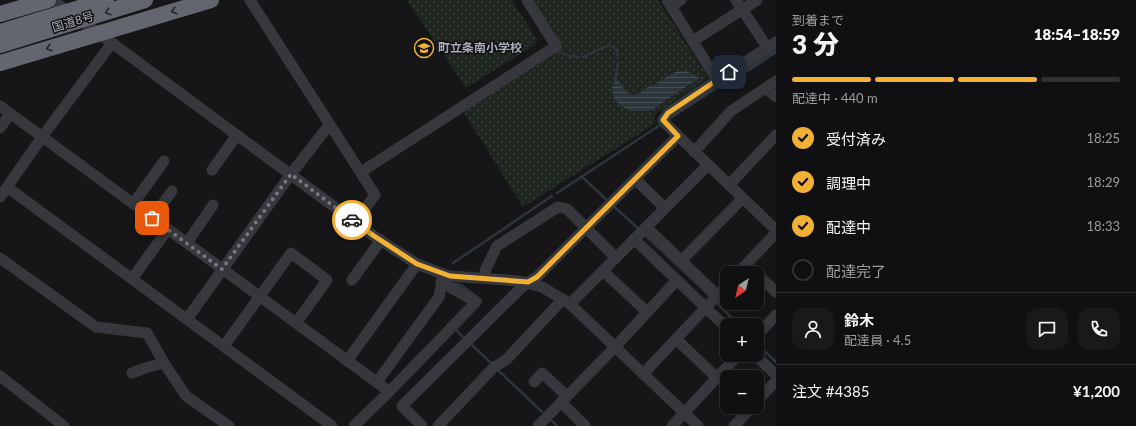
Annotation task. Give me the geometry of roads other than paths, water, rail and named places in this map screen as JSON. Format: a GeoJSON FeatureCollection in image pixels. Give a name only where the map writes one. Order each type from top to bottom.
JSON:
{"type":"FeatureCollection","features":[{"type":"Feature","properties":{"kind":"highway"},"geometry":{"type":"LineString","coordinates":[[0,14],[48,0]]}},
{"type":"Feature","properties":{"kind":"highway","name":"国道8号"},"geometry":{"type":"LineString","coordinates":[[0,45],[44,25],[106,0]]}},
{"type":"Feature","properties":{"kind":"highway","name":"国道8号"},"geometry":{"type":"LineString","coordinates":[[0,32],[44,25],[145,0]]}},
{"type":"Feature","properties":{"kind":"highway"},"geometry":{"type":"LineString","coordinates":[[0,63],[211,0]]}},
{"type":"Feature","properties":{"kind":"street"},"geometry":{"type":"LineString","coordinates":[[52,0],[380,240],[442,278],[476,302],[354,426]]}},
{"type":"Feature","properties":{"kind":"street"},"geometry":{"type":"LineString","coordinates":[[250,0],[375,195],[355,222]]}},
{"type":"Feature","properties":{"kind":"street"},"geometry":{"type":"LineString","coordinates":[[361,172],[556,46],[527,0]]}},
{"type":"Feature","properties":{"kind":"street"},"geometry":{"type":"LineString","coordinates":[[681,0],[669,3],[717,80]]}},
{"type":"Feature","properties":{"kind":"street"},"geometry":{"type":"LineString","coordinates":[[693,41],[739,5],[757,0]]}},
{"type":"Feature","properties":{"kind":"street"},"geometry":{"type":"LineString","coordinates":[[739,5],[772,44],[668,113],[663,120],[776,232],[747,264]]}},
{"type":"Feature","properties":{"kind":"street"},"geometry":{"type":"LineString","coordinates":[[0,197],[42,137],[112,43]]}},
{"type":"Feature","properties":{"kind":"street"},"geometry":{"type":"LineString","coordinates":[[694,152],[731,111],[776,81]]}},
{"type":"Feature","properties":{"kind":"street"},"geometry":{"type":"LineString","coordinates":[[766,88],[776,97]]}},
{"type":"Feature","properties":{"kind":"street"},"geometry":{"type":"LineString","coordinates":[[0,106],[381,386],[439,297],[442,278]]}},
{"type":"Feature","properties":{"kind":"street"},"geometry":{"type":"LineString","coordinates":[[0,128],[10,114]]}},
{"type":"Feature","properties":{"kind":"street"},"geometry":{"type":"LineString","coordinates":[[187,319],[291,174],[326,129],[330,126]]}},
{"type":"Feature","properties":{"kind":"street"},"geometry":{"type":"LineString","coordinates":[[212,170],[237,135]]}},
{"type":"Feature","properties":{"kind":"street"},"geometry":{"type":"LineString","coordinates":[[729,185],[776,135]]}},
{"type":"Feature","properties":{"kind":"street"},"geometry":{"type":"LineString","coordinates":[[422,426],[402,406],[528,282],[537,277],[678,136]]}},
{"type":"Feature","properties":{"kind":"street"},"geometry":{"type":"LineString","coordinates":[[133,204],[164,161]]}},
{"type":"Feature","properties":{"kind":"street"},"geometry":{"type":"LineString","coordinates":[[438,426],[494,367],[506,360],[566,302],[603,271],[708,164]]}},
{"type":"Feature","properties":{"kind":"street"},"geometry":{"type":"LineString","coordinates":[[635,179],[665,208]]}},
{"type":"Feature","properties":{"kind":"street"},"geometry":{"type":"LineString","coordinates":[[7,187],[332,426]]}},
{"type":"Feature","properties":{"kind":"street"},"geometry":{"type":"LineString","coordinates":[[152,218],[172,191]]}},
{"type":"Feature","properties":{"kind":"street"},"geometry":{"type":"LineString","coordinates":[[682,261],[743,198]]}},
{"type":"Feature","properties":{"kind":"street"},"geometry":{"type":"LineString","coordinates":[[187,243],[213,205]]}},
{"type":"Feature","properties":{"kind":"street"},"geometry":{"type":"LineString","coordinates":[[485,278],[485,271],[497,246],[558,207],[567,209],[616,258]]}},
{"type":"Feature","properties":{"kind":"street"},"geometry":{"type":"LineString","coordinates":[[132,279],[168,229]]}},
{"type":"Feature","properties":{"kind":"street"},"geometry":{"type":"LineString","coordinates":[[640,233],[682,261],[711,301],[721,318]]}},
{"type":"Feature","properties":{"kind":"street"},"geometry":{"type":"LineString","coordinates":[[640,233],[677,280],[711,301]]}},
{"type":"Feature","properties":{"kind":"street"},"geometry":{"type":"LineString","coordinates":[[352,280],[380,240]]}},
{"type":"Feature","properties":{"kind":"street"},"geometry":{"type":"LineString","coordinates":[[224,346],[291,253],[328,280],[296,323]]}},
{"type":"Feature","properties":{"kind":"street"},"geometry":{"type":"LineString","coordinates":[[0,258],[96,327],[146,333],[186,396],[229,426]]}},
{"type":"Feature","properties":{"kind":"street"},"geometry":{"type":"LineString","coordinates":[[347,361],[417,264]]}},
{"type":"Feature","properties":{"kind":"street"},"geometry":{"type":"LineString","coordinates":[[603,271],[647,312]]}},
{"type":"Feature","properties":{"kind":"street"},"geometry":{"type":"LineString","coordinates":[[442,278],[450,276],[485,278],[528,282],[542,287],[566,302],[698,426]]}},
{"type":"Feature","properties":{"kind":"street"},"geometry":{"type":"LineString","coordinates":[[538,426],[615,347],[677,280]]}},
{"type":"Feature","properties":{"kind":"street"},"geometry":{"type":"LineString","coordinates":[[764,280],[776,292]]}},
{"type":"Feature","properties":{"kind":"street"},"geometry":{"type":"LineString","coordinates":[[643,374],[720,292]]}},
{"type":"Feature","properties":{"kind":"street"},"geometry":{"type":"LineString","coordinates":[[764,328],[776,315]]}},
{"type":"Feature","properties":{"kind":"street"},"geometry":{"type":"LineString","coordinates":[[676,339],[717,378]]}},
{"type":"Feature","properties":{"kind":"street"},"geometry":{"type":"LineString","coordinates":[[672,426],[732,362]]}},
{"type":"Feature","properties":{"kind":"street"},"geometry":{"type":"LineString","coordinates":[[762,362],[776,375]]}},
{"type":"Feature","properties":{"kind":"street"},"geometry":{"type":"LineString","coordinates":[[132,373],[164,363]]}},
{"type":"Feature","properties":{"kind":"street"},"geometry":{"type":"LineString","coordinates":[[534,382],[542,372],[585,426]]}},
{"type":"Feature","properties":{"kind":"street"},"geometry":{"type":"LineString","coordinates":[[0,376],[64,426]]}},
{"type":"Feature","properties":{"kind":"street"},"geometry":{"type":"LineString","coordinates":[[764,394],[776,381]]}},
{"type":"Feature","properties":{"kind":"street"},"geometry":{"type":"LineString","coordinates":[[734,426],[745,414]]}},
{"type":"Feature","properties":{"kind":"waterway"},"geometry":{"type":"LineString","coordinates":[[583,57],[609,45],[616,49],[618,55]]}},
{"type":"Feature","properties":{"kind":"waterway"},"geometry":{"type":"LineString","coordinates":[[726,82],[776,49]]}},
{"type":"Feature","properties":{"kind":"waterway"},"geometry":{"type":"LineString","coordinates":[[558,51],[568,56],[579,57]]}},
{"type":"Feature","properties":{"kind":"waterway"},"geometry":{"type":"LineString","coordinates":[[615,80],[618,63]]}},
{"type":"Feature","properties":{"kind":"waterway"},"geometry":{"type":"LineString","coordinates":[[672,117],[726,82]]}},
{"type":"Feature","properties":{"kind":"waterway"},"geometry":{"type":"LineString","coordinates":[[557,193],[660,125]]}},
{"type":"Feature","properties":{"kind":"waterway"},"geometry":{"type":"LineString","coordinates":[[581,176],[609,202]]}},
{"type":"Feature","properties":{"kind":"waterway"},"geometry":{"type":"LineString","coordinates":[[453,263],[552,196]]}},
{"type":"Feature","properties":{"kind":"waterway"},"geometry":{"type":"LineString","coordinates":[[612,205],[640,230]]}},
{"type":"Feature","properties":{"kind":"waterway"},"geometry":{"type":"LineString","coordinates":[[643,233],[711,297]]}},
{"type":"Feature","properties":{"kind":"waterway"},"geometry":{"type":"LineString","coordinates":[[453,284],[461,285],[481,300],[479,302]]}},
{"type":"Feature","properties":{"kind":"waterway"},"geometry":{"type":"LineString","coordinates":[[716,302],[732,318]]}},
{"type":"Feature","properties":{"kind":"waterway"},"geometry":{"type":"LineString","coordinates":[[455,329],[463,337]]}},
{"type":"Feature","properties":{"kind":"waterway"},"geometry":{"type":"LineString","coordinates":[[472,345],[490,362]]}},
{"type":"Feature","properties":{"kind":"waterway"},"geometry":{"type":"LineString","coordinates":[[764,351],[776,362]]}},
{"type":"Feature","properties":{"kind":"waterway"},"geometry":{"type":"LineString","coordinates":[[499,371],[542,412]]}},
{"type":"Feature","properties":{"kind":"waterway"},"geometry":{"type":"LineString","coordinates":[[552,421],[557,426]]}},
{"type":"Feature","properties":{"kind":"place","name":"町立条南小学校"},"geometry":{"type":"Point","coordinates":[424,48]}}]}
